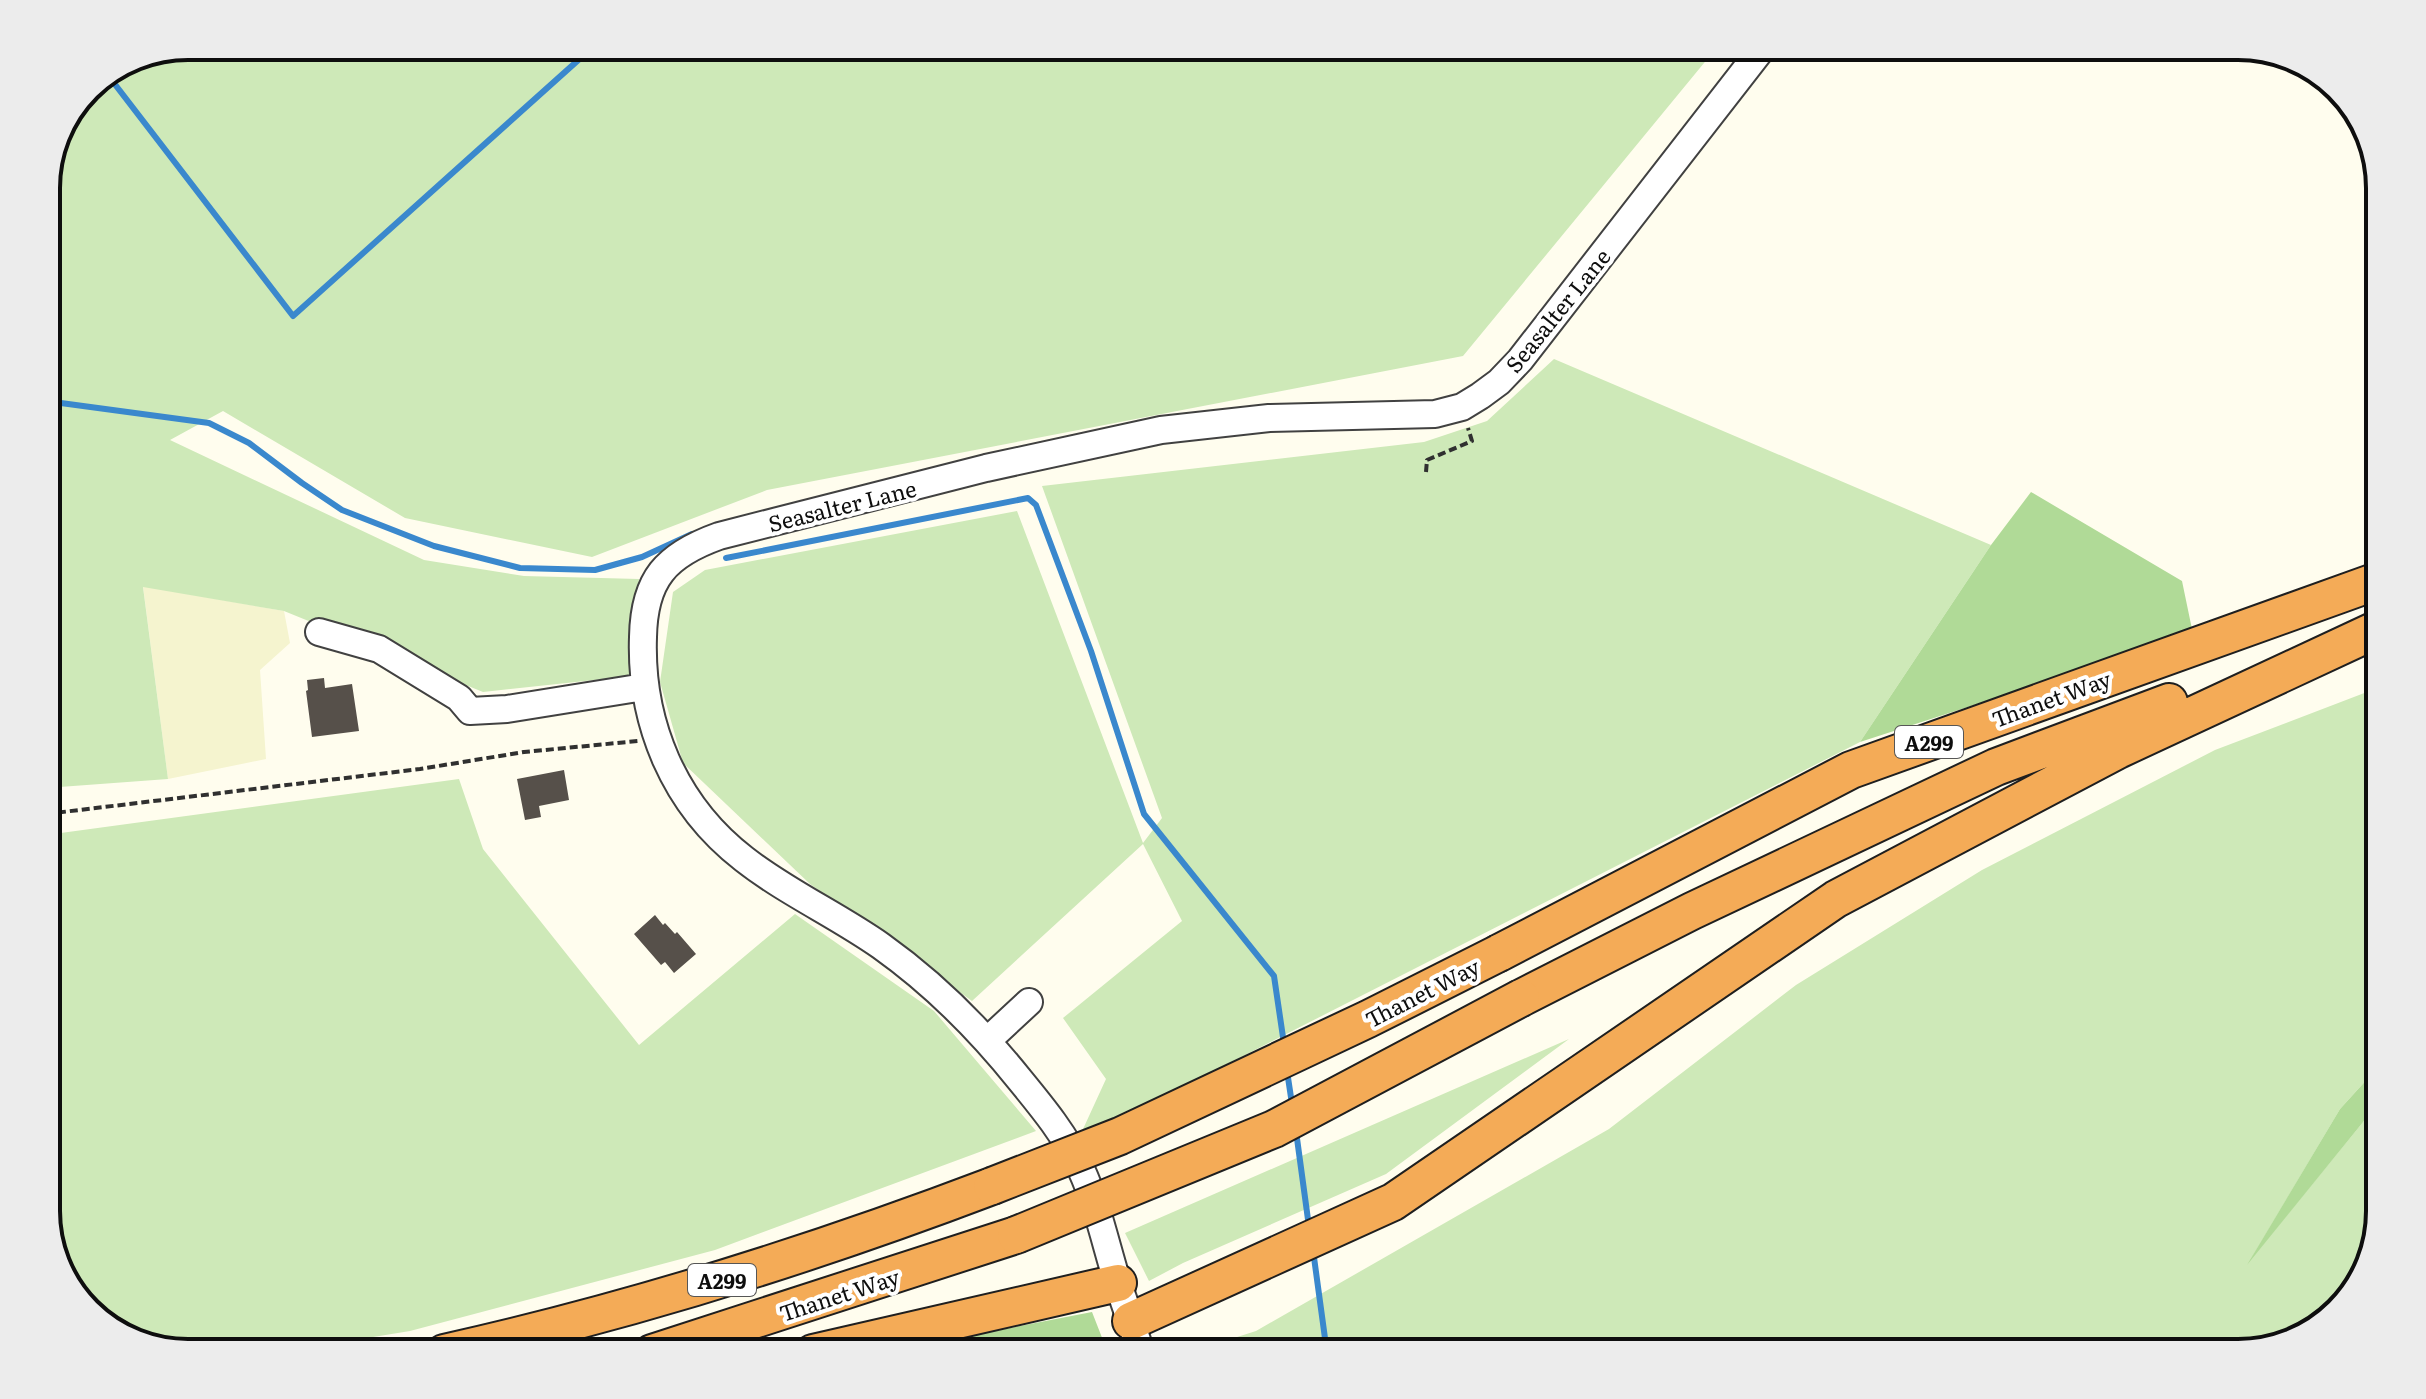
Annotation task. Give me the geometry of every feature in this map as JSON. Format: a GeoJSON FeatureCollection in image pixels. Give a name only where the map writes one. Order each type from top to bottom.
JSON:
{"type":"FeatureCollection","features":[{"type":"Feature","properties":{"kind":"highway","name":"Thanet Way"},"geometry":{"type":"LineString","coordinates":[[508,1339],[661,1299],[806,1254],[1120,1136],[1368,1019],[1851,770],[2366,585]]}},
{"type":"Feature","properties":{"kind":"highway","name":"Thanet Way"},"geometry":{"type":"LineString","coordinates":[[695,1339],[1016,1235],[1274,1129],[1692,911],[1996,767],[2366,630]]}},
{"type":"Feature","properties":{"kind":"highway"},"geometry":{"type":"LineString","coordinates":[[1136,1337],[1311,1238],[1393,1202],[1836,899],[2118,750],[2366,632]]}},
{"type":"Feature","properties":{"kind":"highway"},"geometry":{"type":"LineString","coordinates":[[874,1339],[1118,1283]]}},
{"type":"Feature","properties":{"kind":"street","name":"Seasalter Lane"},"geometry":{"type":"LineString","coordinates":[[1136,1337],[1104,1228],[1081,1169],[1057,1126],[987,1041],[944,998],[885,949],[839,917],[770,877],[726,844],[685,796],[655,737],[644,687],[643,624],[651,585],[675,557],[719,536],[986,468],[1161,430],[1269,418],[1435,414],[1462,407],[1499,382],[1520,360],[1753,60]]}},
{"type":"Feature","properties":{"kind":"street"},"geometry":{"type":"LineString","coordinates":[[319,632],[379,649],[459,698],[470,711],[507,709],[644,687]]}},
{"type":"Feature","properties":{"kind":"street"},"geometry":{"type":"LineString","coordinates":[[987,1041],[1029,1002]]}},
{"type":"Feature","properties":{"kind":"path"},"geometry":{"type":"LineString","coordinates":[[1426,472],[1427,460],[1472,441],[1462,407]]}},
{"type":"Feature","properties":{"kind":"path"},"geometry":{"type":"LineString","coordinates":[[60,812],[450,765],[524,752],[598,747],[655,737]]}},
{"type":"Feature","properties":{"kind":"green space"},"geometry":{"type":"Polygon","coordinates":[[[188,60],[1706,60],[1463,356],[767,490],[592,557],[405,518],[223,411],[170,440],[424,560],[524,576],[639,579],[632,676],[483,692],[284,611],[143,587],[168,779],[60,787],[60,180],[64,155],[82,117],[97,97],[139,70],[163,62],[188,60]]]}},
{"type":"Feature","properties":{"kind":"green space"},"geometry":{"type":"Polygon","coordinates":[[[1554,359],[1991,545],[1860,742],[1078,1140],[1106,1079],[1063,1018],[1182,921],[1143,844],[972,1001],[810,884],[683,763],[660,682],[673,592],[705,570],[1017,511],[1143,843],[1162,818],[1042,486],[1424,442],[1487,421],[1554,359]]]}},
{"type":"Feature","properties":{"kind":"green space"},"geometry":{"type":"Polygon","coordinates":[[[2031,492],[2182,581],[2193,634],[1860,742],[1991,545],[2031,492]]]}},
{"type":"Feature","properties":{"kind":"green space"},"geometry":{"type":"Polygon","coordinates":[[[143,586],[284,611],[290,643],[260,670],[266,759],[168,779],[143,586]]]}},
{"type":"Feature","properties":{"kind":"green space"},"geometry":{"type":"Polygon","coordinates":[[[2366,692],[2366,1080],[2340,1109],[2251,1259],[2366,1118],[2366,1211],[2362,1244],[2340,1289],[2329,1302],[2302,1322],[2271,1335],[2238,1339],[1231,1339],[1256,1331],[1609,1129],[1796,985],[1982,870],[2215,750],[2366,692]]]}},
{"type":"Feature","properties":{"kind":"green space"},"geometry":{"type":"Polygon","coordinates":[[[459,779],[483,849],[639,1045],[795,914],[934,1011],[1036,1131],[715,1250],[410,1331],[361,1339],[188,1339],[155,1335],[124,1322],[97,1302],[77,1275],[62,1236],[60,833],[459,779]]]}},
{"type":"Feature","properties":{"kind":"green space"},"geometry":{"type":"Polygon","coordinates":[[[1569,1039],[1386,1174],[1183,1263],[1149,1281],[1125,1233],[1569,1039]]]}},
{"type":"Feature","properties":{"kind":"green space"},"geometry":{"type":"Polygon","coordinates":[[[2366,1080],[2366,1118],[2247,1265],[2340,1109],[2366,1080]]]}},
{"type":"Feature","properties":{"kind":"green space"},"geometry":{"type":"Polygon","coordinates":[[[1092,1312],[1103,1339],[954,1339],[1092,1312]]]}},
{"type":"Feature","properties":{"kind":"building"},"geometry":{"type":"Polygon","coordinates":[[[324,678],[325,688],[352,684],[359,731],[312,737],[307,680],[324,678]]]}},
{"type":"Feature","properties":{"kind":"building"},"geometry":{"type":"Polygon","coordinates":[[[564,770],[569,800],[539,806],[541,817],[525,820],[517,779],[564,770]]]}},
{"type":"Feature","properties":{"kind":"building"},"geometry":{"type":"Polygon","coordinates":[[[655,915],[663,925],[665,923],[675,934],[677,932],[696,954],[674,973],[665,962],[661,965],[634,934],[655,915]]]}},
{"type":"Feature","properties":{"kind":"waterway"},"geometry":{"type":"LineString","coordinates":[[115,84],[293,316],[578,60]]}},
{"type":"Feature","properties":{"kind":"waterway"},"geometry":{"type":"LineString","coordinates":[[60,403],[209,423],[249,443],[342,510],[434,546],[520,568],[595,570],[642,557],[692,534]]}},
{"type":"Feature","properties":{"kind":"waterway"},"geometry":{"type":"LineString","coordinates":[[726,558],[1028,498],[1036,505],[1091,651],[1144,814],[1274,976],[1284,1044]]}},
{"type":"Feature","properties":{"kind":"waterway"},"geometry":{"type":"LineString","coordinates":[[1287,1071],[1292,1104]]}},
{"type":"Feature","properties":{"kind":"waterway"},"geometry":{"type":"LineString","coordinates":[[1296,1131],[1309,1227]]}},
{"type":"Feature","properties":{"kind":"waterway"},"geometry":{"type":"LineString","coordinates":[[1313,1250],[1325,1339]]}}]}
